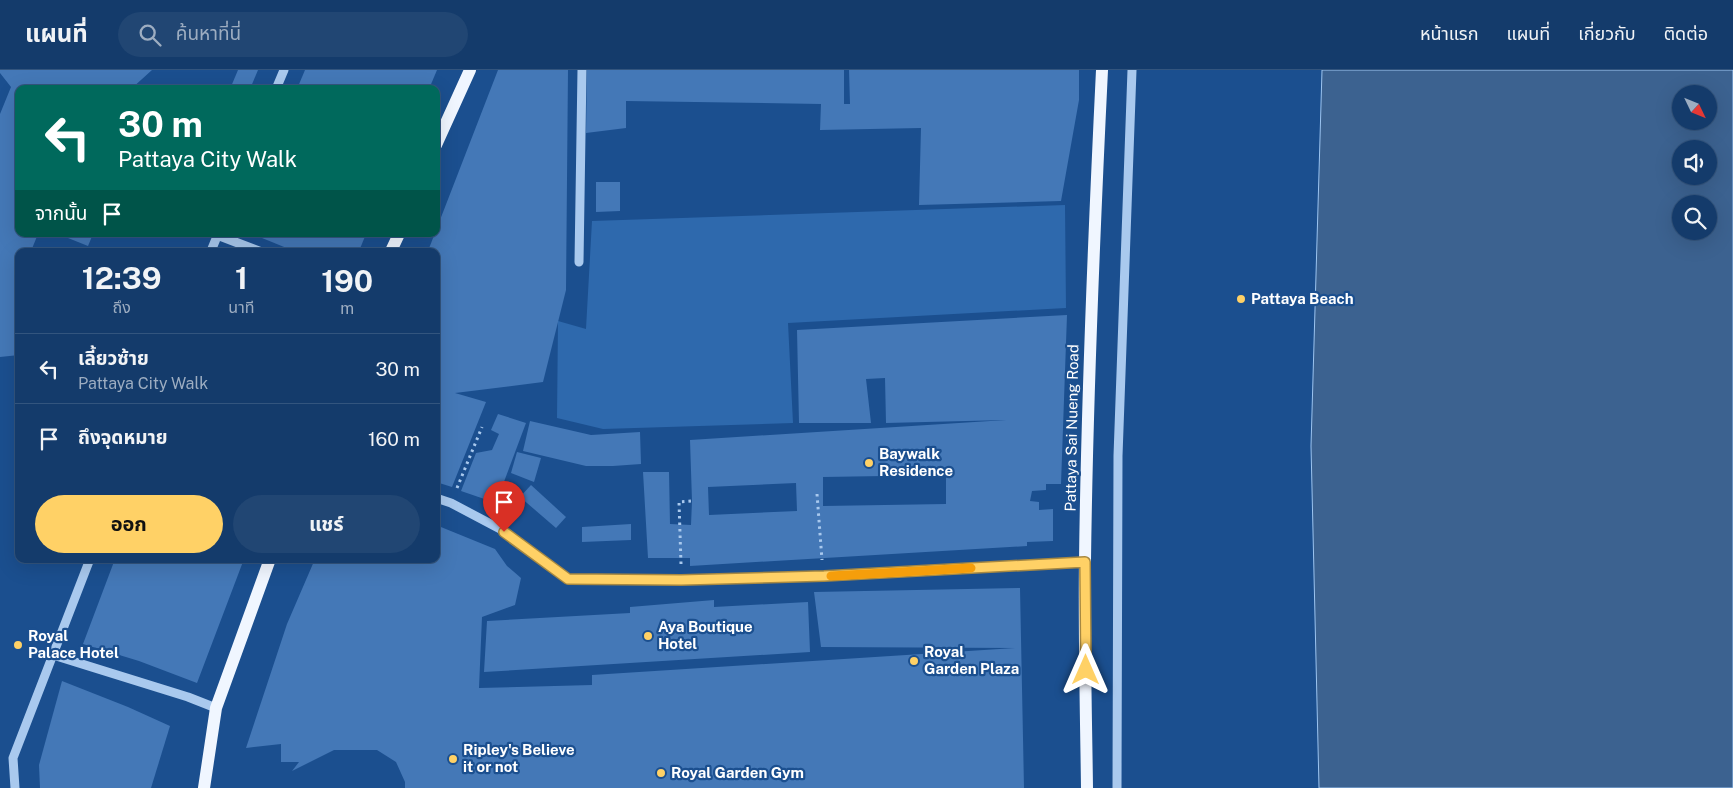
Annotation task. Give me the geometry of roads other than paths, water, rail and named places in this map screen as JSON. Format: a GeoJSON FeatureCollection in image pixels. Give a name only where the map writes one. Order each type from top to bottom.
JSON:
{"type":"FeatureCollection","features":[{"type":"Feature","properties":{"kind":"main road"},"geometry":{"type":"LineString","coordinates":[[440,135],[470,70]]}},
{"type":"Feature","properties":{"kind":"main road","name":"Pattaya Sai Nueng Road"},"geometry":{"type":"LineString","coordinates":[[1087,788],[1085,562],[1092,278],[1102,70]]}},
{"type":"Feature","properties":{"kind":"main road"},"geometry":{"type":"LineString","coordinates":[[204,788],[216,708],[269,563]]}},
{"type":"Feature","properties":{"kind":"street"},"geometry":{"type":"LineString","coordinates":[[278,85],[284,70]]}},
{"type":"Feature","properties":{"kind":"street"},"geometry":{"type":"LineString","coordinates":[[579,262],[582,70]]}},
{"type":"Feature","properties":{"kind":"street"},"geometry":{"type":"LineString","coordinates":[[1117,788],[1118,456],[1132,70]]}},
{"type":"Feature","properties":{"kind":"street"},"geometry":{"type":"LineString","coordinates":[[224,237],[252,248]]}},
{"type":"Feature","properties":{"kind":"street"},"geometry":{"type":"LineString","coordinates":[[440,499],[451,502],[504,532],[568,579],[681,580],[824,576],[1085,562]]}},
{"type":"Feature","properties":{"kind":"street"},"geometry":{"type":"LineString","coordinates":[[15,788],[13,758],[88,563]]}},
{"type":"Feature","properties":{"kind":"street"},"geometry":{"type":"LineString","coordinates":[[53,655],[188,697],[216,708]]}},
{"type":"Feature","properties":{"kind":"place","name":"Pattaya Beach"},"geometry":{"type":"Point","coordinates":[1241,299]}},
{"type":"Feature","properties":{"kind":"place","name":"Baywalk Residence"},"geometry":{"type":"Point","coordinates":[869,463]}},
{"type":"Feature","properties":{"kind":"place","name":"Aya Boutique Hotel"},"geometry":{"type":"Point","coordinates":[648,636]}},
{"type":"Feature","properties":{"kind":"place","name":"Royal Palace Hotel"},"geometry":{"type":"Point","coordinates":[18,645]}},
{"type":"Feature","properties":{"kind":"place","name":"Royal Garden Plaza"},"geometry":{"type":"Point","coordinates":[914,661]}},
{"type":"Feature","properties":{"kind":"place","name":"Ripley's Believe it or not"},"geometry":{"type":"Point","coordinates":[453,759]}},
{"type":"Feature","properties":{"kind":"place","name":"Royal Garden Gym"},"geometry":{"type":"Point","coordinates":[661,773]}}]}
